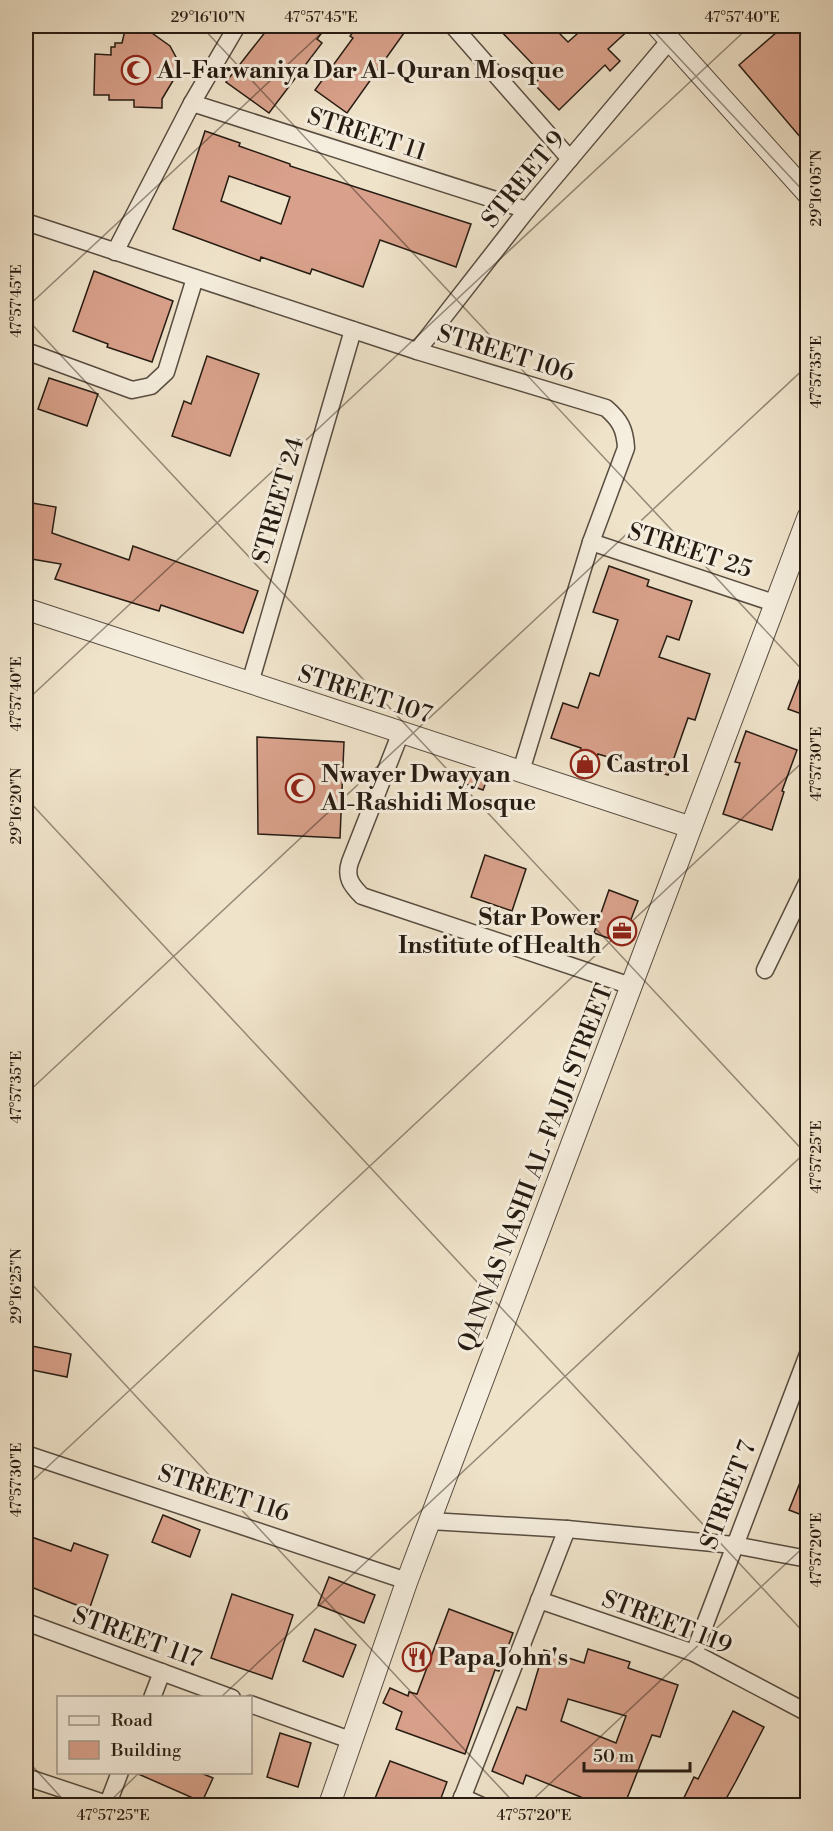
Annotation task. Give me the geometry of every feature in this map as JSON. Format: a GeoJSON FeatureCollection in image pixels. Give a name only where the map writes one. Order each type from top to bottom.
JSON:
{"type":"FeatureCollection","features":[{"type":"Feature","properties":{"kind":"street"},"geometry":{"type":"LineString","coordinates":[[116,252],[192,103],[237,26]]}},
{"type":"Feature","properties":{"kind":"street"},"geometry":{"type":"LineString","coordinates":[[453,26],[570,159]]}},
{"type":"Feature","properties":{"kind":"street"},"geometry":{"type":"LineString","coordinates":[[663,33],[807,194]]}},
{"type":"Feature","properties":{"kind":"street","name":"STREET 9"},"geometry":{"type":"LineString","coordinates":[[417,351],[527,210],[570,159],[663,33]]}},
{"type":"Feature","properties":{"kind":"street","name":"STREET 11"},"geometry":{"type":"LineString","coordinates":[[192,103],[527,210]]}},
{"type":"Feature","properties":{"kind":"street","name":"STREET 106"},"geometry":{"type":"LineString","coordinates":[[26,222],[417,351],[606,408],[618,419],[625,434],[626,448],[591,543],[521,771]]}},
{"type":"Feature","properties":{"kind":"street"},"geometry":{"type":"LineString","coordinates":[[26,351],[132,390],[151,386],[166,372],[195,278]]}},
{"type":"Feature","properties":{"kind":"street","name":"STREET 24"},"geometry":{"type":"LineString","coordinates":[[249,683],[353,330]]}},
{"type":"Feature","properties":{"kind":"street","name":"QANNAS NASHI AL-FAJJI STREET"},"geometry":{"type":"LineString","coordinates":[[329,1806],[407,1581],[807,517]]}},
{"type":"Feature","properties":{"kind":"street","name":"STREET 25"},"geometry":{"type":"LineString","coordinates":[[591,543],[774,603]]}},
{"type":"Feature","properties":{"kind":"street","name":"STREET 107"},"geometry":{"type":"LineString","coordinates":[[26,609],[690,827]]}},
{"type":"Feature","properties":{"kind":"street"},"geometry":{"type":"LineString","coordinates":[[401,732],[350,862],[347,872],[351,885],[362,896],[630,986]]}},
{"type":"Feature","properties":{"kind":"street"},"geometry":{"type":"LineString","coordinates":[[765,970],[807,881]]}},
{"type":"Feature","properties":{"kind":"street","name":"STREET 7"},"geometry":{"type":"LineString","coordinates":[[694,1653],[734,1545],[800,1397],[807,1354]]}},
{"type":"Feature","properties":{"kind":"street","name":"STREET 116"},"geometry":{"type":"LineString","coordinates":[[26,1454],[407,1581]]}},
{"type":"Feature","properties":{"kind":"street"},"geometry":{"type":"LineString","coordinates":[[430,1521],[567,1529],[734,1545],[807,1559]]}},
{"type":"Feature","properties":{"kind":"street"},"geometry":{"type":"LineString","coordinates":[[482,1806],[460,1801],[567,1529]]}},
{"type":"Feature","properties":{"kind":"street","name":"STREET 119"},"geometry":{"type":"LineString","coordinates":[[539,1600],[694,1653],[807,1713]]}},
{"type":"Feature","properties":{"kind":"street","name":"STREET 117"},"geometry":{"type":"LineString","coordinates":[[26,1622],[227,1696]]}},
{"type":"Feature","properties":{"kind":"street"},"geometry":{"type":"LineString","coordinates":[[153,1696],[162,1672]]}},
{"type":"Feature","properties":{"kind":"street"},"geometry":{"type":"LineString","coordinates":[[252,1705],[353,1741]]}},
{"type":"Feature","properties":{"kind":"street"},"geometry":{"type":"LineString","coordinates":[[26,1777],[107,1805],[120,1774]]}},
{"type":"Feature","properties":{"kind":"building","name":"Al-Farwaniya Dar Al-Quran Mosque"},"geometry":{"type":"Polygon","coordinates":[[[126,26],[142,26],[170,46],[177,59],[177,74],[162,99],[162,108],[134,107],[134,100],[109,100],[109,95],[94,95],[95,54],[111,55],[111,47],[115,47],[115,43],[122,43],[126,26]]]}},
{"type":"Feature","properties":{"kind":"building"},"geometry":{"type":"Polygon","coordinates":[[[270,26],[327,26],[317,39],[322,43],[269,113],[226,82],[270,26]]]}},
{"type":"Feature","properties":{"kind":"building"},"geometry":{"type":"Polygon","coordinates":[[[358,26],[409,26],[347,113],[315,90],[353,38],[350,36],[358,26]]]}},
{"type":"Feature","properties":{"kind":"building"},"geometry":{"type":"Polygon","coordinates":[[[496,26],[552,26],[568,42],[586,26],[633,26],[608,49],[620,61],[610,71],[605,65],[559,110],[534,84],[543,75],[496,26]]]}},
{"type":"Feature","properties":{"kind":"building"},"geometry":{"type":"Polygon","coordinates":[[[784,26],[807,26],[807,145],[739,65],[784,26]]]}},
{"type":"Feature","properties":{"kind":"building"},"geometry":{"type":"Polygon","coordinates":[[[205,131],[240,143],[239,146],[290,164],[290,166],[471,224],[456,267],[380,240],[363,287],[312,269],[310,274],[261,257],[260,261],[173,229],[205,131]],[[229,176],[221,201],[281,224],[290,197],[229,176]]]}},
{"type":"Feature","properties":{"kind":"building"},"geometry":{"type":"Polygon","coordinates":[[[94,271],[173,301],[152,362],[107,347],[108,344],[73,331],[94,271]]]}},
{"type":"Feature","properties":{"kind":"building"},"geometry":{"type":"Polygon","coordinates":[[[207,356],[259,374],[230,456],[172,436],[184,401],[191,404],[207,356]]]}},
{"type":"Feature","properties":{"kind":"building"},"geometry":{"type":"Polygon","coordinates":[[[49,378],[98,394],[87,426],[38,409],[49,378]]]}},
{"type":"Feature","properties":{"kind":"building"},"geometry":{"type":"Polygon","coordinates":[[[26,502],[56,507],[52,533],[129,560],[133,546],[258,591],[243,633],[161,605],[159,611],[55,579],[61,564],[26,558],[26,502]]]}},
{"type":"Feature","properties":{"kind":"building"},"geometry":{"type":"Polygon","coordinates":[[[609,566],[649,580],[647,586],[692,601],[679,640],[667,636],[659,657],[710,674],[695,720],[688,718],[668,775],[598,754],[591,774],[574,767],[581,748],[551,738],[563,703],[578,708],[590,673],[599,676],[618,620],[593,612],[609,566]]]}},
{"type":"Feature","properties":{"kind":"building"},"geometry":{"type":"Polygon","coordinates":[[[807,660],[807,716],[788,709],[807,660]]]}},
{"type":"Feature","properties":{"kind":"building"},"geometry":{"type":"Polygon","coordinates":[[[746,731],[797,750],[782,791],[784,792],[772,830],[723,814],[740,763],[735,762],[746,731]]]}},
{"type":"Feature","properties":{"kind":"building","name":"Nwayer Dwayyan Al-Rashidi Mosque"},"geometry":{"type":"Polygon","coordinates":[[[257,737],[344,742],[340,838],[258,834],[257,737]]]}},
{"type":"Feature","properties":{"kind":"building"},"geometry":{"type":"Polygon","coordinates":[[[470,770],[488,777],[483,790],[466,784],[470,770]]]}},
{"type":"Feature","properties":{"kind":"building"},"geometry":{"type":"Polygon","coordinates":[[[485,855],[526,869],[512,911],[471,897],[485,855]]]}},
{"type":"Feature","properties":{"kind":"building"},"geometry":{"type":"Polygon","coordinates":[[[609,890],[638,901],[622,943],[594,933],[609,890]]]}},
{"type":"Feature","properties":{"kind":"building"},"geometry":{"type":"Polygon","coordinates":[[[32,1346],[71,1354],[67,1377],[27,1369],[32,1346]]]}},
{"type":"Feature","properties":{"kind":"building"},"geometry":{"type":"Polygon","coordinates":[[[807,1465],[807,1517],[789,1510],[807,1465]]]}},
{"type":"Feature","properties":{"kind":"building"},"geometry":{"type":"Polygon","coordinates":[[[163,1515],[200,1530],[190,1557],[152,1542],[163,1515]]]}},
{"type":"Feature","properties":{"kind":"building"},"geometry":{"type":"Polygon","coordinates":[[[26,1535],[71,1551],[74,1543],[108,1555],[89,1610],[26,1585],[26,1535]]]}},
{"type":"Feature","properties":{"kind":"building"},"geometry":{"type":"Polygon","coordinates":[[[329,1577],[375,1595],[364,1623],[318,1605],[329,1577]]]}},
{"type":"Feature","properties":{"kind":"building"},"geometry":{"type":"Polygon","coordinates":[[[232,1594],[293,1615],[272,1679],[211,1658],[232,1594]]]}},
{"type":"Feature","properties":{"kind":"building"},"geometry":{"type":"Polygon","coordinates":[[[449,1609],[513,1633],[499,1671],[495,1670],[465,1754],[396,1729],[402,1712],[383,1703],[390,1688],[408,1696],[409,1692],[417,1694],[449,1609]]]}},
{"type":"Feature","properties":{"kind":"building"},"geometry":{"type":"Polygon","coordinates":[[[315,1629],[356,1645],[343,1677],[303,1661],[315,1629]]]}},
{"type":"Feature","properties":{"kind":"building"},"geometry":{"type":"Polygon","coordinates":[[[588,1649],[630,1662],[628,1668],[678,1685],[660,1737],[652,1735],[624,1806],[603,1806],[526,1775],[523,1784],[492,1771],[517,1707],[526,1710],[544,1650],[584,1663],[588,1649]],[[568,1699],[561,1721],[616,1743],[626,1716],[568,1699]]]}},
{"type":"Feature","properties":{"kind":"building"},"geometry":{"type":"Polygon","coordinates":[[[733,1711],[764,1727],[736,1781],[722,1806],[680,1806],[694,1777],[698,1779],[733,1711]]]}},
{"type":"Feature","properties":{"kind":"building"},"geometry":{"type":"Polygon","coordinates":[[[280,1733],[311,1743],[298,1787],[267,1777],[280,1733]]]}},
{"type":"Feature","properties":{"kind":"building"},"geometry":{"type":"Polygon","coordinates":[[[390,1761],[447,1782],[438,1806],[372,1806],[390,1761]]]}},
{"type":"Feature","properties":{"kind":"building"},"geometry":{"type":"Polygon","coordinates":[[[138,1774],[203,1774],[213,1778],[202,1802],[138,1774]]]}},
{"type":"Feature","properties":{"kind":"place","name":"Al-Farwaniya Dar Al-Quran Mosque"},"geometry":{"type":"Point","coordinates":[136,70]}},
{"type":"Feature","properties":{"kind":"place","name":"Castrol"},"geometry":{"type":"Point","coordinates":[585,764]}},
{"type":"Feature","properties":{"kind":"place","name":"Nwayer Dwayyan Al-Rashidi Mosque"},"geometry":{"type":"Point","coordinates":[300,788]}},
{"type":"Feature","properties":{"kind":"place","name":"Star Power Institute of Health"},"geometry":{"type":"Point","coordinates":[622,931]}},
{"type":"Feature","properties":{"kind":"place","name":"Papa John's"},"geometry":{"type":"Point","coordinates":[417,1657]}}]}
